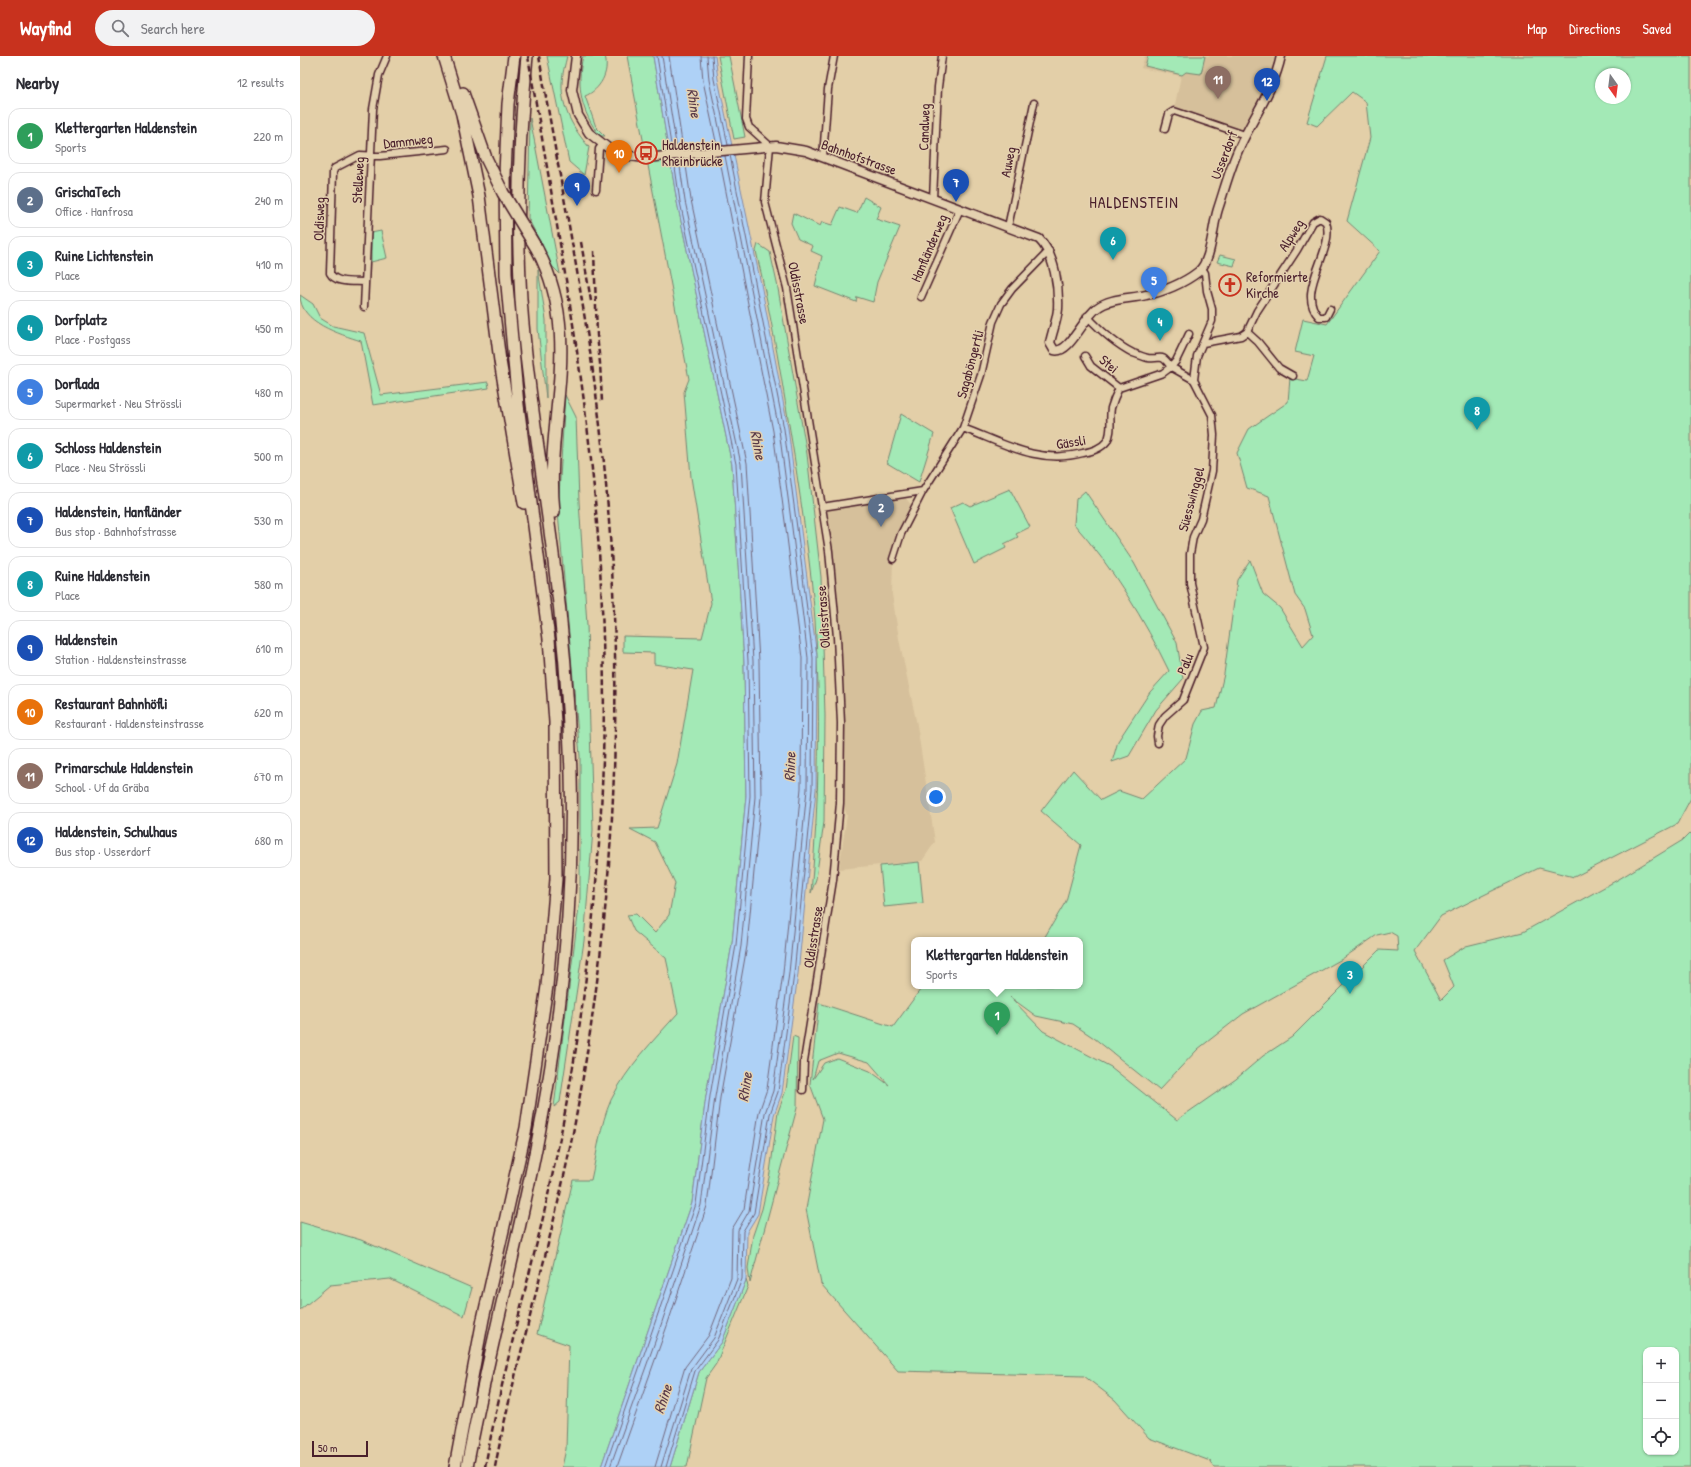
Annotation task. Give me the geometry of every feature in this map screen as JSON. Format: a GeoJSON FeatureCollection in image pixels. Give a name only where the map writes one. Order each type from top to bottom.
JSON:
{"type":"FeatureCollection","features":[{"type":"Feature","properties":{"kind":"highway"},"geometry":{"type":"LineString","coordinates":[[444,56],[462,114],[479,196],[500,361],[532,550],[546,609]]}},
{"type":"Feature","properties":{"kind":"highway"},"geometry":{"type":"LineString","coordinates":[[448,56],[486,158],[500,188],[537,248],[544,262],[554,291],[561,333],[562,365],[552,459],[552,489],[558,540],[557,584]]}},
{"type":"Feature","properties":{"kind":"highway"},"geometry":{"type":"LineString","coordinates":[[455,1467],[483,1319],[526,1128],[550,965],[556,879],[556,773],[553,681],[546,609],[518,405],[506,274],[505,174],[508,104],[514,56]]}},
{"type":"Feature","properties":{"kind":"highway"},"geometry":{"type":"LineString","coordinates":[[467,1467],[539,1131],[556,1033],[570,885],[571,777],[565,656],[557,584],[532,406],[521,300],[519,246],[519,163],[527,56]]}},
{"type":"Feature","properties":{"kind":"street","name":"Stelleweg"},"geometry":{"type":"LineString","coordinates":[[364,307],[373,109],[379,76],[386,56]]}},
{"type":"Feature","properties":{"kind":"street"},"geometry":{"type":"LineString","coordinates":[[576,56],[573,77],[575,106],[584,126],[602,145],[599,150],[596,190]]}},
{"type":"Feature","properties":{"kind":"street"},"geometry":{"type":"LineString","coordinates":[[749,56],[747,125],[770,146]]}},
{"type":"Feature","properties":{"kind":"street"},"geometry":{"type":"LineString","coordinates":[[823,157],[828,89],[834,56]]}},
{"type":"Feature","properties":{"kind":"street","name":"Canalweg"},"geometry":{"type":"LineString","coordinates":[[933,199],[938,87],[942,56]]}},
{"type":"Feature","properties":{"kind":"street","name":"Usserdorf"},"geometry":{"type":"LineString","coordinates":[[1202,268],[1207,259],[1215,218],[1245,135],[1271,89],[1281,56]]}},
{"type":"Feature","properties":{"kind":"street","name":"Auweg"},"geometry":{"type":"LineString","coordinates":[[1008,227],[1034,103]]}},
{"type":"Feature","properties":{"kind":"street"},"geometry":{"type":"LineString","coordinates":[[1165,129],[1168,115],[1174,111],[1245,135]]}},
{"type":"Feature","properties":{"kind":"street","name":"Bahnhofstrasse"},"geometry":{"type":"LineString","coordinates":[[602,145],[612,151],[635,158],[770,146],[795,148],[823,157],[1035,237],[1046,246],[1049,251]]}},
{"type":"Feature","properties":{"kind":"street","name":"Oldisstrasse"},"geometry":{"type":"LineString","coordinates":[[770,146],[765,202],[787,288],[832,574],[837,637],[841,726],[840,803],[834,880],[804,1061],[803,1090]]}},
{"type":"Feature","properties":{"kind":"street","name":"Dammweg"},"geometry":{"type":"LineString","coordinates":[[371,155],[380,156],[447,149]]}},
{"type":"Feature","properties":{"kind":"street","name":"Oldisweg"},"geometry":{"type":"LineString","coordinates":[[365,282],[338,280],[332,277],[330,273],[333,172],[338,166],[360,155],[371,155]]}},
{"type":"Feature","properties":{"kind":"street","name":"Hanfländerweg"},"geometry":{"type":"LineString","coordinates":[[921,297],[960,209]]}},
{"type":"Feature","properties":{"kind":"street","name":"Alpweg"},"geometry":{"type":"LineString","coordinates":[[1247,332],[1256,311],[1297,250],[1313,222],[1320,218],[1326,222],[1326,236],[1311,294],[1315,311],[1320,317],[1326,317],[1330,309]]}},
{"type":"Feature","properties":{"kind":"street"},"geometry":{"type":"LineString","coordinates":[[1049,251],[1054,268],[1057,303],[1056,320],[1050,341],[1054,350],[1061,350],[1066,347],[1088,316],[1104,303],[1148,295],[1176,285],[1202,268],[1205,272],[1212,316],[1211,326],[1197,356],[1194,380],[1171,367],[1164,358],[1158,356],[1149,358],[1119,345],[1106,335],[1088,316]]}},
{"type":"Feature","properties":{"kind":"street","name":"Sagaböngertli"},"geometry":{"type":"LineString","coordinates":[[893,559],[901,534],[923,491],[963,428],[981,374],[993,322],[998,309],[1012,289],[1049,251]]}},
{"type":"Feature","properties":{"kind":"street"},"geometry":{"type":"LineString","coordinates":[[1204,343],[1242,336],[1247,332],[1258,342],[1279,368],[1293,376]]}},
{"type":"Feature","properties":{"kind":"street"},"geometry":{"type":"LineString","coordinates":[[1119,388],[1163,373],[1171,367],[1176,361],[1189,334]]}},
{"type":"Feature","properties":{"kind":"street","name":"Stei"},"geometry":{"type":"LineString","coordinates":[[1085,356],[1091,366],[1119,388]]}},
{"type":"Feature","properties":{"kind":"street","name":"Süesswinggel"},"geometry":{"type":"LineString","coordinates":[[1190,583],[1190,554],[1193,537],[1201,519],[1212,472],[1214,435],[1212,415],[1194,380]]}},
{"type":"Feature","properties":{"kind":"street","name":"Gässli"},"geometry":{"type":"LineString","coordinates":[[963,428],[1032,455],[1048,457],[1070,456],[1092,451],[1102,445],[1108,438],[1111,408],[1119,388]]}},
{"type":"Feature","properties":{"kind":"street"},"geometry":{"type":"LineString","coordinates":[[822,507],[923,491]]}},
{"type":"Feature","properties":{"kind":"street","name":"Palu"},"geometry":{"type":"LineString","coordinates":[[1158,744],[1157,736],[1159,725],[1165,716],[1184,700],[1203,651],[1203,642],[1198,627],[1190,583]]}},
{"type":"Feature","properties":{"kind":"shaded area"},"geometry":{"type":"Polygon","coordinates":[[[1145,56],[1275,56],[1266,89],[1242,129],[1174,109],[1181,76],[1141,68],[1145,56]]]}},
{"type":"Feature","properties":{"kind":"shaded area"},"geometry":{"type":"Polygon","coordinates":[[[904,496],[913,507],[893,559],[892,594],[899,639],[917,725],[935,842],[922,861],[839,869],[847,815],[842,804],[840,723],[826,510],[904,496]]]}},
{"type":"Feature","properties":{"kind":"green space"},"geometry":{"type":"Polygon","coordinates":[[[547,56],[567,56],[562,76],[562,92],[566,110],[578,133],[589,147],[584,175],[569,162],[547,56]]]}},
{"type":"Feature","properties":{"kind":"green space"},"geometry":{"type":"Polygon","coordinates":[[[583,56],[605,56],[606,68],[602,80],[595,89],[585,96],[596,127],[605,136],[600,136],[588,118],[584,108],[580,88],[583,56]]]}},
{"type":"Feature","properties":{"kind":"green space"},"geometry":{"type":"Polygon","coordinates":[[[627,56],[653,56],[677,202],[732,465],[744,662],[746,796],[732,944],[706,1096],[692,1203],[601,1467],[562,1467],[566,1449],[569,1345],[537,1334],[573,1180],[591,1180],[601,1129],[607,1110],[617,1088],[650,1044],[678,1013],[666,958],[634,931],[627,915],[636,914],[655,933],[669,915],[675,883],[655,842],[630,829],[657,828],[677,764],[693,670],[654,664],[654,653],[623,652],[623,636],[702,638],[711,603],[691,477],[684,392],[689,379],[627,56]]]}},
{"type":"Feature","properties":{"kind":"green space"},"geometry":{"type":"Polygon","coordinates":[[[718,56],[729,56],[745,137],[734,139],[718,56]]]}},
{"type":"Feature","properties":{"kind":"green space"},"geometry":{"type":"Polygon","coordinates":[[[1148,56],[1205,56],[1201,74],[1186,72],[1182,75],[1145,66],[1148,56]]]}},
{"type":"Feature","properties":{"kind":"green space"},"geometry":{"type":"Polygon","coordinates":[[[1327,56],[1691,56],[1691,798],[1677,824],[1574,877],[1539,868],[1441,916],[1415,951],[1441,1000],[1454,987],[1443,960],[1466,946],[1523,932],[1619,879],[1683,840],[1691,832],[1691,1467],[1214,1467],[1210,1461],[1149,1438],[1115,1400],[1084,1376],[898,1371],[821,1284],[806,1209],[823,1119],[810,1084],[819,1003],[893,1027],[921,989],[1083,989],[1083,937],[1045,937],[1066,901],[1081,845],[1041,811],[1073,770],[1101,800],[1119,791],[1142,799],[1186,758],[1195,724],[1202,711],[1216,708],[1224,674],[1237,580],[1250,560],[1263,594],[1280,608],[1303,646],[1313,635],[1305,609],[1295,595],[1269,496],[1247,488],[1237,453],[1249,429],[1288,402],[1290,378],[1307,381],[1314,356],[1295,352],[1303,319],[1327,324],[1380,251],[1347,221],[1370,138],[1366,102],[1352,92],[1317,126],[1307,122],[1327,56]],[[1390,932],[1377,935],[1342,959],[1243,1014],[1198,1049],[1159,1090],[1094,1038],[1073,1024],[1036,1016],[1010,997],[1043,1031],[1111,1067],[1177,1120],[1236,1079],[1263,1056],[1292,1037],[1379,950],[1398,951],[1397,936],[1390,932]],[[838,1053],[818,1061],[813,1079],[824,1063],[837,1058],[870,1071],[889,1085],[869,1062],[838,1053]]]}},
{"type":"Feature","properties":{"kind":"green space"},"geometry":{"type":"Polygon","coordinates":[[[530,118],[560,274],[552,266],[528,218],[530,118]]]}},
{"type":"Feature","properties":{"kind":"green space"},"geometry":{"type":"Polygon","coordinates":[[[864,197],[881,207],[876,219],[900,227],[877,282],[873,302],[857,297],[856,302],[815,286],[822,256],[811,251],[813,246],[798,239],[791,223],[793,213],[820,226],[822,222],[832,225],[840,207],[857,213],[864,197]]]}},
{"type":"Feature","properties":{"kind":"green space"},"geometry":{"type":"Polygon","coordinates":[[[381,231],[387,258],[371,262],[371,233],[381,231]]]}},
{"type":"Feature","properties":{"kind":"green space"},"geometry":{"type":"Polygon","coordinates":[[[758,244],[770,252],[777,283],[807,454],[821,577],[825,715],[824,822],[816,879],[811,893],[816,825],[818,756],[818,688],[815,620],[809,558],[794,455],[772,327],[756,251],[758,244]]]}},
{"type":"Feature","properties":{"kind":"green space"},"geometry":{"type":"Polygon","coordinates":[[[1220,255],[1236,259],[1234,266],[1217,262],[1220,255]]]}},
{"type":"Feature","properties":{"kind":"green space"},"geometry":{"type":"Polygon","coordinates":[[[538,269],[546,320],[546,398],[538,329],[538,269]]]}},
{"type":"Feature","properties":{"kind":"green space"},"geometry":{"type":"Polygon","coordinates":[[[300,295],[313,304],[320,318],[333,326],[364,333],[381,395],[488,382],[489,388],[373,405],[361,341],[332,331],[314,320],[302,305],[300,295]]]}},
{"type":"Feature","properties":{"kind":"green space"},"geometry":{"type":"Polygon","coordinates":[[[565,395],[576,417],[579,501],[587,625],[593,830],[584,941],[560,1102],[554,1107],[580,899],[580,756],[558,512],[565,395]]]}},
{"type":"Feature","properties":{"kind":"green space"},"geometry":{"type":"Polygon","coordinates":[[[901,414],[934,434],[919,482],[887,463],[901,414]]]}},
{"type":"Feature","properties":{"kind":"green space"},"geometry":{"type":"Polygon","coordinates":[[[1010,489],[1030,527],[1016,534],[1018,537],[1004,544],[1006,548],[974,564],[950,508],[963,502],[970,506],[1010,489]]]}},
{"type":"Feature","properties":{"kind":"green space"},"geometry":{"type":"Polygon","coordinates":[[[1085,491],[1134,563],[1177,643],[1183,679],[1156,710],[1129,756],[1112,762],[1118,741],[1150,692],[1169,671],[1127,594],[1102,558],[1074,524],[1076,499],[1085,491]]]}},
{"type":"Feature","properties":{"kind":"green space"},"geometry":{"type":"Polygon","coordinates":[[[919,862],[923,903],[884,907],[880,866],[919,862]]]}},
{"type":"Feature","properties":{"kind":"green space"},"geometry":{"type":"Polygon","coordinates":[[[793,1036],[798,1038],[797,1108],[750,1283],[748,1268],[753,1235],[762,1209],[770,1173],[778,1112],[786,1090],[793,1036]]]}},
{"type":"Feature","properties":{"kind":"green space"},"geometry":{"type":"Polygon","coordinates":[[[300,1222],[361,1240],[472,1288],[464,1316],[390,1279],[330,1285],[300,1310],[300,1222]]]}},
{"type":"Feature","properties":{"kind":"green space"},"geometry":{"type":"Polygon","coordinates":[[[746,1280],[748,1286],[716,1364],[706,1378],[687,1467],[670,1467],[699,1372],[722,1342],[746,1280]]]}},
{"type":"Feature","properties":{"kind":"water","name":"Rhine"},"geometry":{"type":"Polygon","coordinates":[[[653,56],[715,56],[718,79],[762,289],[788,428],[817,657],[816,789],[798,974],[782,1093],[774,1115],[758,1214],[747,1232],[746,1280],[722,1342],[699,1372],[670,1467],[601,1467],[692,1203],[706,1096],[732,944],[746,796],[744,662],[732,465],[677,202],[653,56]]]}},
{"type":"Feature","properties":{"kind":"railway"},"geometry":{"type":"LineString","coordinates":[[485,1467],[504,1375],[549,1191],[573,1064],[583,1000],[594,909],[599,849],[604,729],[604,669],[599,549],[588,435],[556,218],[528,56]]}},
{"type":"Feature","properties":{"kind":"railway"},"geometry":{"type":"LineString","coordinates":[[495,1467],[515,1375],[560,1196],[586,1059],[603,931],[614,784],[615,637],[612,564],[599,417],[586,326],[539,56]]}},
{"type":"Feature","properties":{"kind":"railway"},"geometry":{"type":"LineString","coordinates":[[581,242],[591,301]]}},
{"type":"Feature","properties":{"kind":"railway"},"geometry":{"type":"LineString","coordinates":[[594,251],[597,335],[602,402]]}},
{"type":"Feature","properties":{"kind":"place","name":"Primarschule Haldenstein"},"geometry":{"type":"Point","coordinates":[1218,99]}},
{"type":"Feature","properties":{"kind":"place","name":"Haldenstein, Schulhaus"},"geometry":{"type":"Point","coordinates":[1267,101]}},
{"type":"Feature","properties":{"kind":"place","name":"Haldenstein, Rheinbrücke"},"geometry":{"type":"Point","coordinates":[646,153]}},
{"type":"Feature","properties":{"kind":"place","name":"Restaurant Bahnhöfli"},"geometry":{"type":"Point","coordinates":[619,173]}},
{"type":"Feature","properties":{"kind":"place","name":"Haldenstein, Hanfländer"},"geometry":{"type":"Point","coordinates":[956,202]}},
{"type":"Feature","properties":{"kind":"place","name":"Haldenstein"},"geometry":{"type":"Point","coordinates":[577,206]}},
{"type":"Feature","properties":{"kind":"place","name":"Schloss Haldenstein"},"geometry":{"type":"Point","coordinates":[1113,260]}},
{"type":"Feature","properties":{"kind":"place","name":"Reformierte Kirche"},"geometry":{"type":"Point","coordinates":[1230,285]}},
{"type":"Feature","properties":{"kind":"place","name":"Dorflada"},"geometry":{"type":"Point","coordinates":[1154,300]}},
{"type":"Feature","properties":{"kind":"place","name":"Dorfplatz"},"geometry":{"type":"Point","coordinates":[1160,341]}},
{"type":"Feature","properties":{"kind":"place","name":"Ruine Haldenstein"},"geometry":{"type":"Point","coordinates":[1477,430]}},
{"type":"Feature","properties":{"kind":"place","name":"GrischaTech"},"geometry":{"type":"Point","coordinates":[881,527]}},
{"type":"Feature","properties":{"kind":"place","name":"Ruine Lichtenstein"},"geometry":{"type":"Point","coordinates":[1350,994]}},
{"type":"Feature","properties":{"kind":"place","name":"Klettergarten Haldenstein"},"geometry":{"type":"Point","coordinates":[997,1035]}},
{"type":"Feature","properties":{"kind":"district","name":"HALDENSTEIN"},"geometry":{"type":"Point","coordinates":[1134,202]}}]}
